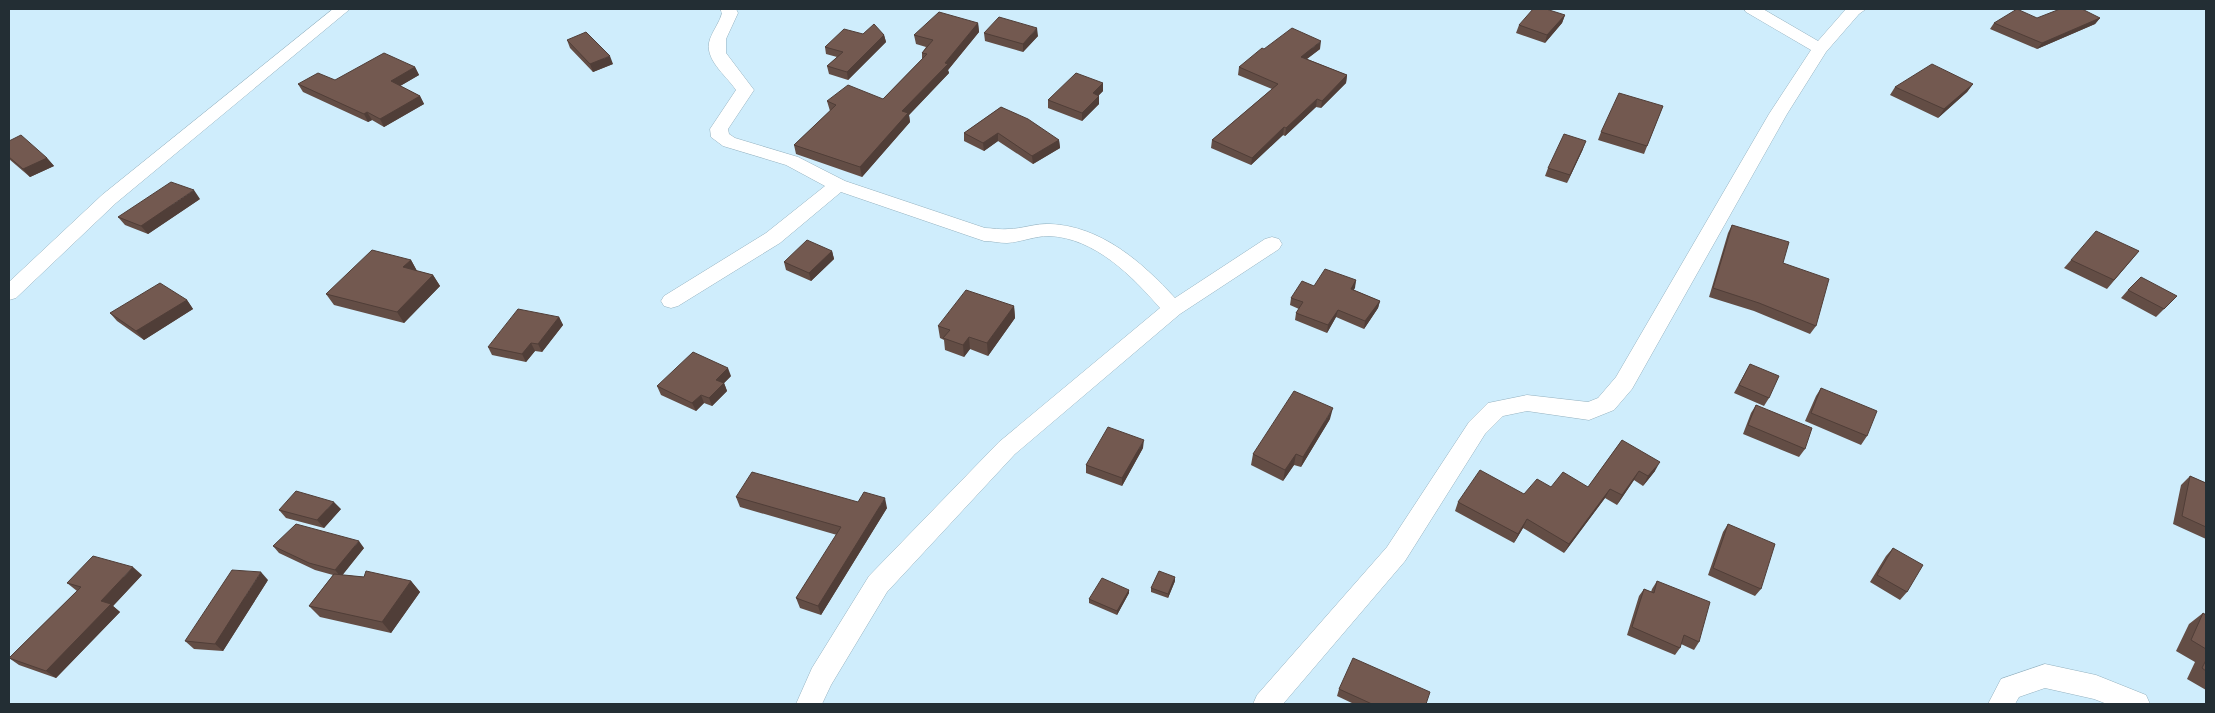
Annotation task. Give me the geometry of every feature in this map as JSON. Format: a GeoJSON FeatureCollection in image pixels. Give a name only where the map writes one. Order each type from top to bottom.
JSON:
{"type":"FeatureCollection","features":[{"type":"Feature","properties":{"kind":"street"},"geometry":{"type":"LineString","coordinates":[[9,293],[109,199],[342,9]]}},
{"type":"Feature","properties":{"kind":"street"},"geometry":{"type":"LineString","coordinates":[[728,9],[730,13],[728,21],[718,40],[716,50],[718,57],[740,80],[745,90],[742,98],[719,129],[720,137],[730,142],[792,161],[838,185],[984,234],[1008,236],[1049,230],[1077,234],[1103,246],[1146,279],[1173,309]]}},
{"type":"Feature","properties":{"kind":"street"},"geometry":{"type":"LineString","coordinates":[[1752,9],[1820,50]]}},
{"type":"Feature","properties":{"kind":"street"},"geometry":{"type":"LineString","coordinates":[[1266,704],[1396,554],[1477,428],[1496,409],[1526,403],[1589,411],[1606,404],[1624,383],[1778,114],[1820,50],[1854,11],[1858,9]]}},
{"type":"Feature","properties":{"kind":"street"},"geometry":{"type":"LineString","coordinates":[[671,301],[772,238],[795,222],[838,185]]}},
{"type":"Feature","properties":{"kind":"street"},"geometry":{"type":"LineString","coordinates":[[809,704],[820,677],[878,584],[1007,448],[1173,309],[1272,244]]}},
{"type":"Feature","properties":{"kind":"street"},"geometry":{"type":"LineString","coordinates":[[2001,704],[2010,688],[2045,676],[2096,687],[2137,704]]}},
{"type":"Feature","properties":{"kind":"building"},"geometry":{"type":"Polygon","coordinates":[[[1533,9],[1546,9],[1565,15],[1547,35],[1519,25],[1533,9]]]}},
{"type":"Feature","properties":{"kind":"building"},"geometry":{"type":"Polygon","coordinates":[[[2017,9],[2037,18],[2060,9],[2082,9],[2100,18],[2042,43],[1994,23],[2017,9]]]}},
{"type":"Feature","properties":{"kind":"building"},"geometry":{"type":"Polygon","coordinates":[[[939,12],[978,23],[945,63],[948,64],[902,111],[908,113],[860,167],[794,145],[836,105],[827,101],[848,85],[883,99],[927,54],[922,53],[933,40],[914,35],[939,12]]]}},
{"type":"Feature","properties":{"kind":"building"},"geometry":{"type":"Polygon","coordinates":[[[999,17],[1037,28],[1023,44],[984,33],[999,17]]]}},
{"type":"Feature","properties":{"kind":"building"},"geometry":{"type":"Polygon","coordinates":[[[874,24],[884,35],[847,72],[827,66],[843,52],[825,47],[844,29],[863,34],[874,24]]]}},
{"type":"Feature","properties":{"kind":"building"},"geometry":{"type":"Polygon","coordinates":[[[1292,28],[1321,41],[1301,57],[1347,75],[1322,101],[1317,99],[1252,158],[1212,140],[1278,84],[1239,67],[1262,48],[1264,49],[1292,28]]]}},
{"type":"Feature","properties":{"kind":"building"},"geometry":{"type":"Polygon","coordinates":[[[586,32],[610,56],[590,64],[567,40],[586,32]]]}},
{"type":"Feature","properties":{"kind":"building"},"geometry":{"type":"Polygon","coordinates":[[[384,53],[415,67],[391,81],[420,96],[380,119],[367,112],[364,114],[298,84],[318,73],[335,80],[384,53]]]}},
{"type":"Feature","properties":{"kind":"building"},"geometry":{"type":"Polygon","coordinates":[[[1932,64],[1973,84],[1944,109],[1895,87],[1932,64]]]}},
{"type":"Feature","properties":{"kind":"building"},"geometry":{"type":"Polygon","coordinates":[[[1076,73],[1103,83],[1093,93],[1099,96],[1082,113],[1048,100],[1076,73]]]}},
{"type":"Feature","properties":{"kind":"building"},"geometry":{"type":"Polygon","coordinates":[[[1619,93],[1663,106],[1647,146],[1601,132],[1619,93]]]}},
{"type":"Feature","properties":{"kind":"building"},"geometry":{"type":"Polygon","coordinates":[[[1001,107],[1028,119],[1059,140],[1032,156],[998,133],[983,143],[964,133],[1001,107]]]}},
{"type":"Feature","properties":{"kind":"building"},"geometry":{"type":"Polygon","coordinates":[[[1564,134],[1586,141],[1570,175],[1548,168],[1564,134]]]}},
{"type":"Feature","properties":{"kind":"building"},"geometry":{"type":"Polygon","coordinates":[[[21,135],[47,158],[23,169],[9,157],[9,141],[21,135]]]}},
{"type":"Feature","properties":{"kind":"building"},"geometry":{"type":"Polygon","coordinates":[[[171,182],[194,190],[141,226],[118,217],[171,182]]]}},
{"type":"Feature","properties":{"kind":"building"},"geometry":{"type":"Polygon","coordinates":[[[1732,225],[1789,242],[1783,263],[1829,279],[1816,326],[1759,303],[1713,288],[1732,225]]]}},
{"type":"Feature","properties":{"kind":"building"},"geometry":{"type":"Polygon","coordinates":[[[2096,231],[2139,251],[2114,280],[2071,260],[2096,231]]]}},
{"type":"Feature","properties":{"kind":"building"},"geometry":{"type":"Polygon","coordinates":[[[807,240],[832,251],[809,273],[784,262],[807,240]]]}},
{"type":"Feature","properties":{"kind":"building"},"geometry":{"type":"Polygon","coordinates":[[[372,250],[411,260],[403,267],[433,275],[397,312],[326,294],[372,250]]]}},
{"type":"Feature","properties":{"kind":"building"},"geometry":{"type":"Polygon","coordinates":[[[1325,269],[1356,280],[1351,289],[1380,301],[1365,321],[1338,310],[1328,325],[1296,313],[1303,302],[1291,298],[1302,281],[1314,286],[1325,269]]]}},
{"type":"Feature","properties":{"kind":"building"},"geometry":{"type":"Polygon","coordinates":[[[2141,277],[2177,296],[2164,309],[2128,290],[2141,277]]]}},
{"type":"Feature","properties":{"kind":"building"},"geometry":{"type":"Polygon","coordinates":[[[160,283],[187,300],[136,331],[110,313],[160,283]]]}},
{"type":"Feature","properties":{"kind":"building"},"geometry":{"type":"Polygon","coordinates":[[[966,290],[1014,306],[987,343],[969,337],[963,345],[943,338],[950,330],[938,326],[966,290]]]}},
{"type":"Feature","properties":{"kind":"building"},"geometry":{"type":"Polygon","coordinates":[[[518,309],[559,317],[538,344],[531,343],[522,354],[488,347],[518,309]]]}},
{"type":"Feature","properties":{"kind":"building"},"geometry":{"type":"Polygon","coordinates":[[[693,352],[728,368],[716,380],[724,383],[709,398],[701,395],[692,403],[657,386],[693,352]]]}},
{"type":"Feature","properties":{"kind":"building"},"geometry":{"type":"Polygon","coordinates":[[[1750,364],[1779,376],[1769,398],[1739,385],[1750,364]]]}},
{"type":"Feature","properties":{"kind":"building"},"geometry":{"type":"Polygon","coordinates":[[[1821,388],[1877,411],[1867,436],[1811,413],[1821,388]]]}},
{"type":"Feature","properties":{"kind":"building"},"geometry":{"type":"Polygon","coordinates":[[[1294,391],[1333,408],[1303,457],[1296,454],[1285,470],[1253,454],[1294,391]]]}},
{"type":"Feature","properties":{"kind":"building"},"geometry":{"type":"Polygon","coordinates":[[[1756,405],[1812,428],[1805,449],[1748,425],[1756,405]]]}},
{"type":"Feature","properties":{"kind":"building"},"geometry":{"type":"Polygon","coordinates":[[[1108,427],[1144,440],[1122,478],[1086,465],[1108,427]]]}},
{"type":"Feature","properties":{"kind":"building"},"geometry":{"type":"Polygon","coordinates":[[[1622,440],[1660,462],[1648,476],[1639,471],[1622,495],[1610,489],[1569,544],[1527,519],[1518,534],[1458,502],[1480,470],[1524,494],[1537,479],[1551,487],[1563,472],[1588,487],[1622,440]]]}},
{"type":"Feature","properties":{"kind":"building"},"geometry":{"type":"Polygon","coordinates":[[[752,472],[858,502],[864,492],[885,498],[818,606],[796,598],[841,527],[736,497],[752,472]]]}},
{"type":"Feature","properties":{"kind":"building"},"geometry":{"type":"Polygon","coordinates":[[[2190,476],[2206,483],[2206,527],[2182,516],[2190,476]]]}},
{"type":"Feature","properties":{"kind":"building"},"geometry":{"type":"Polygon","coordinates":[[[296,491],[334,502],[317,520],[279,510],[296,491]]]}},
{"type":"Feature","properties":{"kind":"building"},"geometry":{"type":"Polygon","coordinates":[[[296,524],[359,541],[335,570],[309,563],[273,546],[296,524]]]}},
{"type":"Feature","properties":{"kind":"building"},"geometry":{"type":"Polygon","coordinates":[[[1728,524],[1775,544],[1761,589],[1713,568],[1728,524]]]}},
{"type":"Feature","properties":{"kind":"building"},"geometry":{"type":"Polygon","coordinates":[[[1893,548],[1923,565],[1907,592],[1877,575],[1893,548]]]}},
{"type":"Feature","properties":{"kind":"building"},"geometry":{"type":"Polygon","coordinates":[[[93,556],[133,567],[101,601],[111,604],[46,671],[9,658],[81,587],[67,583],[93,556]]]}},
{"type":"Feature","properties":{"kind":"building"},"geometry":{"type":"Polygon","coordinates":[[[232,570],[261,572],[215,644],[185,641],[232,570]]]}},
{"type":"Feature","properties":{"kind":"building"},"geometry":{"type":"Polygon","coordinates":[[[366,571],[411,581],[382,622],[309,606],[334,574],[364,577],[366,571]]]}},
{"type":"Feature","properties":{"kind":"building"},"geometry":{"type":"Polygon","coordinates":[[[1159,571],[1175,577],[1168,594],[1151,588],[1159,571]]]}},
{"type":"Feature","properties":{"kind":"building"},"geometry":{"type":"Polygon","coordinates":[[[1102,578],[1129,590],[1117,611],[1089,599],[1102,578]]]}},
{"type":"Feature","properties":{"kind":"building"},"geometry":{"type":"Polygon","coordinates":[[[1657,581],[1710,602],[1699,642],[1684,635],[1680,648],[1632,627],[1644,589],[1654,593],[1657,581]]]}},
{"type":"Feature","properties":{"kind":"building"},"geometry":{"type":"Polygon","coordinates":[[[2203,613],[2206,615],[2206,649],[2191,640],[2203,613]]]}},
{"type":"Feature","properties":{"kind":"building"},"geometry":{"type":"Polygon","coordinates":[[[1353,658],[1430,692],[1426,704],[1372,704],[1339,689],[1353,658]]]}},
{"type":"Feature","properties":{"kind":"building"},"geometry":{"type":"Polygon","coordinates":[[[2206,660],[2206,671],[2202,668],[2206,660]]]}}]}
